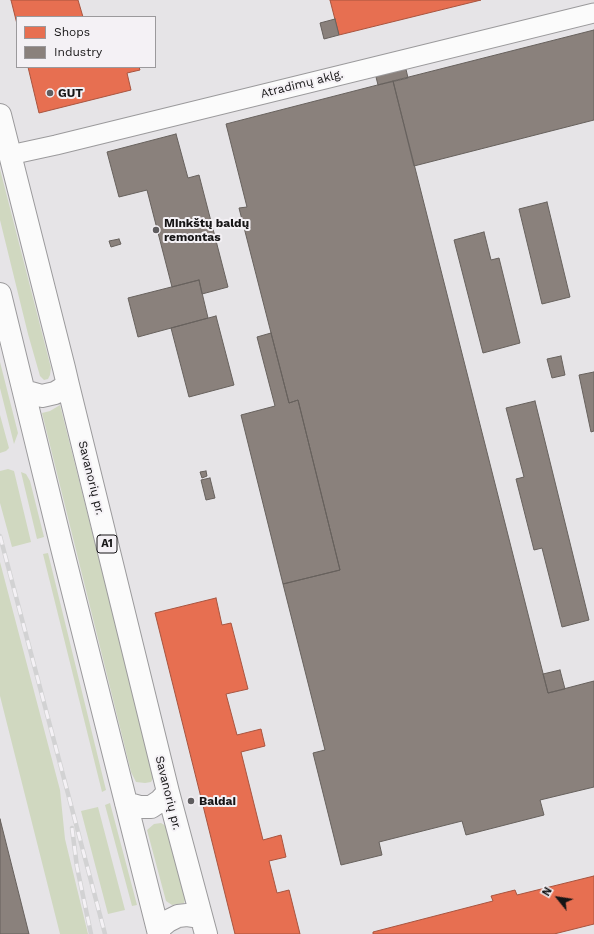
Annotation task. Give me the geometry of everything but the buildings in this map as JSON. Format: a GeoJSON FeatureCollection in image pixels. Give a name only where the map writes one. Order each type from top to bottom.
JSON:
{"type":"FeatureCollection","features":[{"type":"Feature","properties":{"kind":"highway","name":"Savanorių pr."},"geometry":{"type":"LineString","coordinates":[[0,115],[61,352],[168,792],[204,926]]}},
{"type":"Feature","properties":{"kind":"highway"},"geometry":{"type":"LineString","coordinates":[[0,294],[159,931]]}},
{"type":"Feature","properties":{"kind":"highway"},"geometry":{"type":"LineString","coordinates":[[24,391],[42,396],[55,393],[68,385]]}},
{"type":"Feature","properties":{"kind":"highway"},"geometry":{"type":"LineString","coordinates":[[126,803],[140,807],[151,807],[160,801],[168,792]]}},
{"type":"Feature","properties":{"kind":"highway"},"geometry":{"type":"LineString","coordinates":[[159,931],[168,921],[178,916],[188,915],[204,926]]}},
{"type":"Feature","properties":{"kind":"street","name":"Atradimų aklg."},"geometry":{"type":"LineString","coordinates":[[10,154],[56,146],[594,13]]}},
{"type":"Feature","properties":{"kind":"green space"},"geometry":{"type":"Polygon","coordinates":[[[0,169],[51,368],[48,379],[44,380],[40,376],[28,334],[0,220],[0,169]]]}},
{"type":"Feature","properties":{"kind":"green space"},"geometry":{"type":"Polygon","coordinates":[[[0,362],[18,433],[14,444],[0,388],[0,362]]]}},
{"type":"Feature","properties":{"kind":"green space"},"geometry":{"type":"Polygon","coordinates":[[[60,405],[152,769],[156,773],[151,782],[136,782],[131,772],[42,413],[50,411],[60,405]]]}},
{"type":"Feature","properties":{"kind":"green space"},"geometry":{"type":"Polygon","coordinates":[[[0,415],[9,448],[0,453],[0,415]]]}},
{"type":"Feature","properties":{"kind":"green space"},"geometry":{"type":"Polygon","coordinates":[[[8,469],[14,471],[31,542],[12,547],[0,503],[0,471],[8,469]]]}},
{"type":"Feature","properties":{"kind":"green space"},"geometry":{"type":"Polygon","coordinates":[[[21,472],[26,474],[30,481],[44,537],[37,539],[21,472]]]}},
{"type":"Feature","properties":{"kind":"green space"},"geometry":{"type":"Polygon","coordinates":[[[48,553],[106,790],[102,792],[43,554],[48,553]]]}},
{"type":"Feature","properties":{"kind":"green space"},"geometry":{"type":"Polygon","coordinates":[[[0,562],[60,790],[65,839],[88,934],[60,934],[0,696],[0,562]]]}},
{"type":"Feature","properties":{"kind":"green space"},"geometry":{"type":"Polygon","coordinates":[[[110,803],[137,905],[132,906],[105,805],[110,803]]]}},
{"type":"Feature","properties":{"kind":"green space"},"geometry":{"type":"Polygon","coordinates":[[[98,807],[125,910],[108,914],[81,811],[98,807]]]}},
{"type":"Feature","properties":{"kind":"green space"},"geometry":{"type":"Polygon","coordinates":[[[161,823],[166,826],[186,896],[184,903],[172,905],[166,901],[147,830],[154,824],[161,823]]]}},
{"type":"Feature","properties":{"kind":"railway"},"geometry":{"type":"LineString","coordinates":[[0,536],[105,934]]}},
{"type":"Feature","properties":{"kind":"railway"},"geometry":{"type":"LineString","coordinates":[[72,828],[77,867],[91,934]]}},
{"type":"Feature","properties":{"kind":"place","name":"GUT"},"geometry":{"type":"Point","coordinates":[50,93]}},
{"type":"Feature","properties":{"kind":"place","name":"Minkštų baldų remontas"},"geometry":{"type":"Point","coordinates":[156,230]}},
{"type":"Feature","properties":{"kind":"place","name":"Baldai"},"geometry":{"type":"Point","coordinates":[191,801]}}]}
